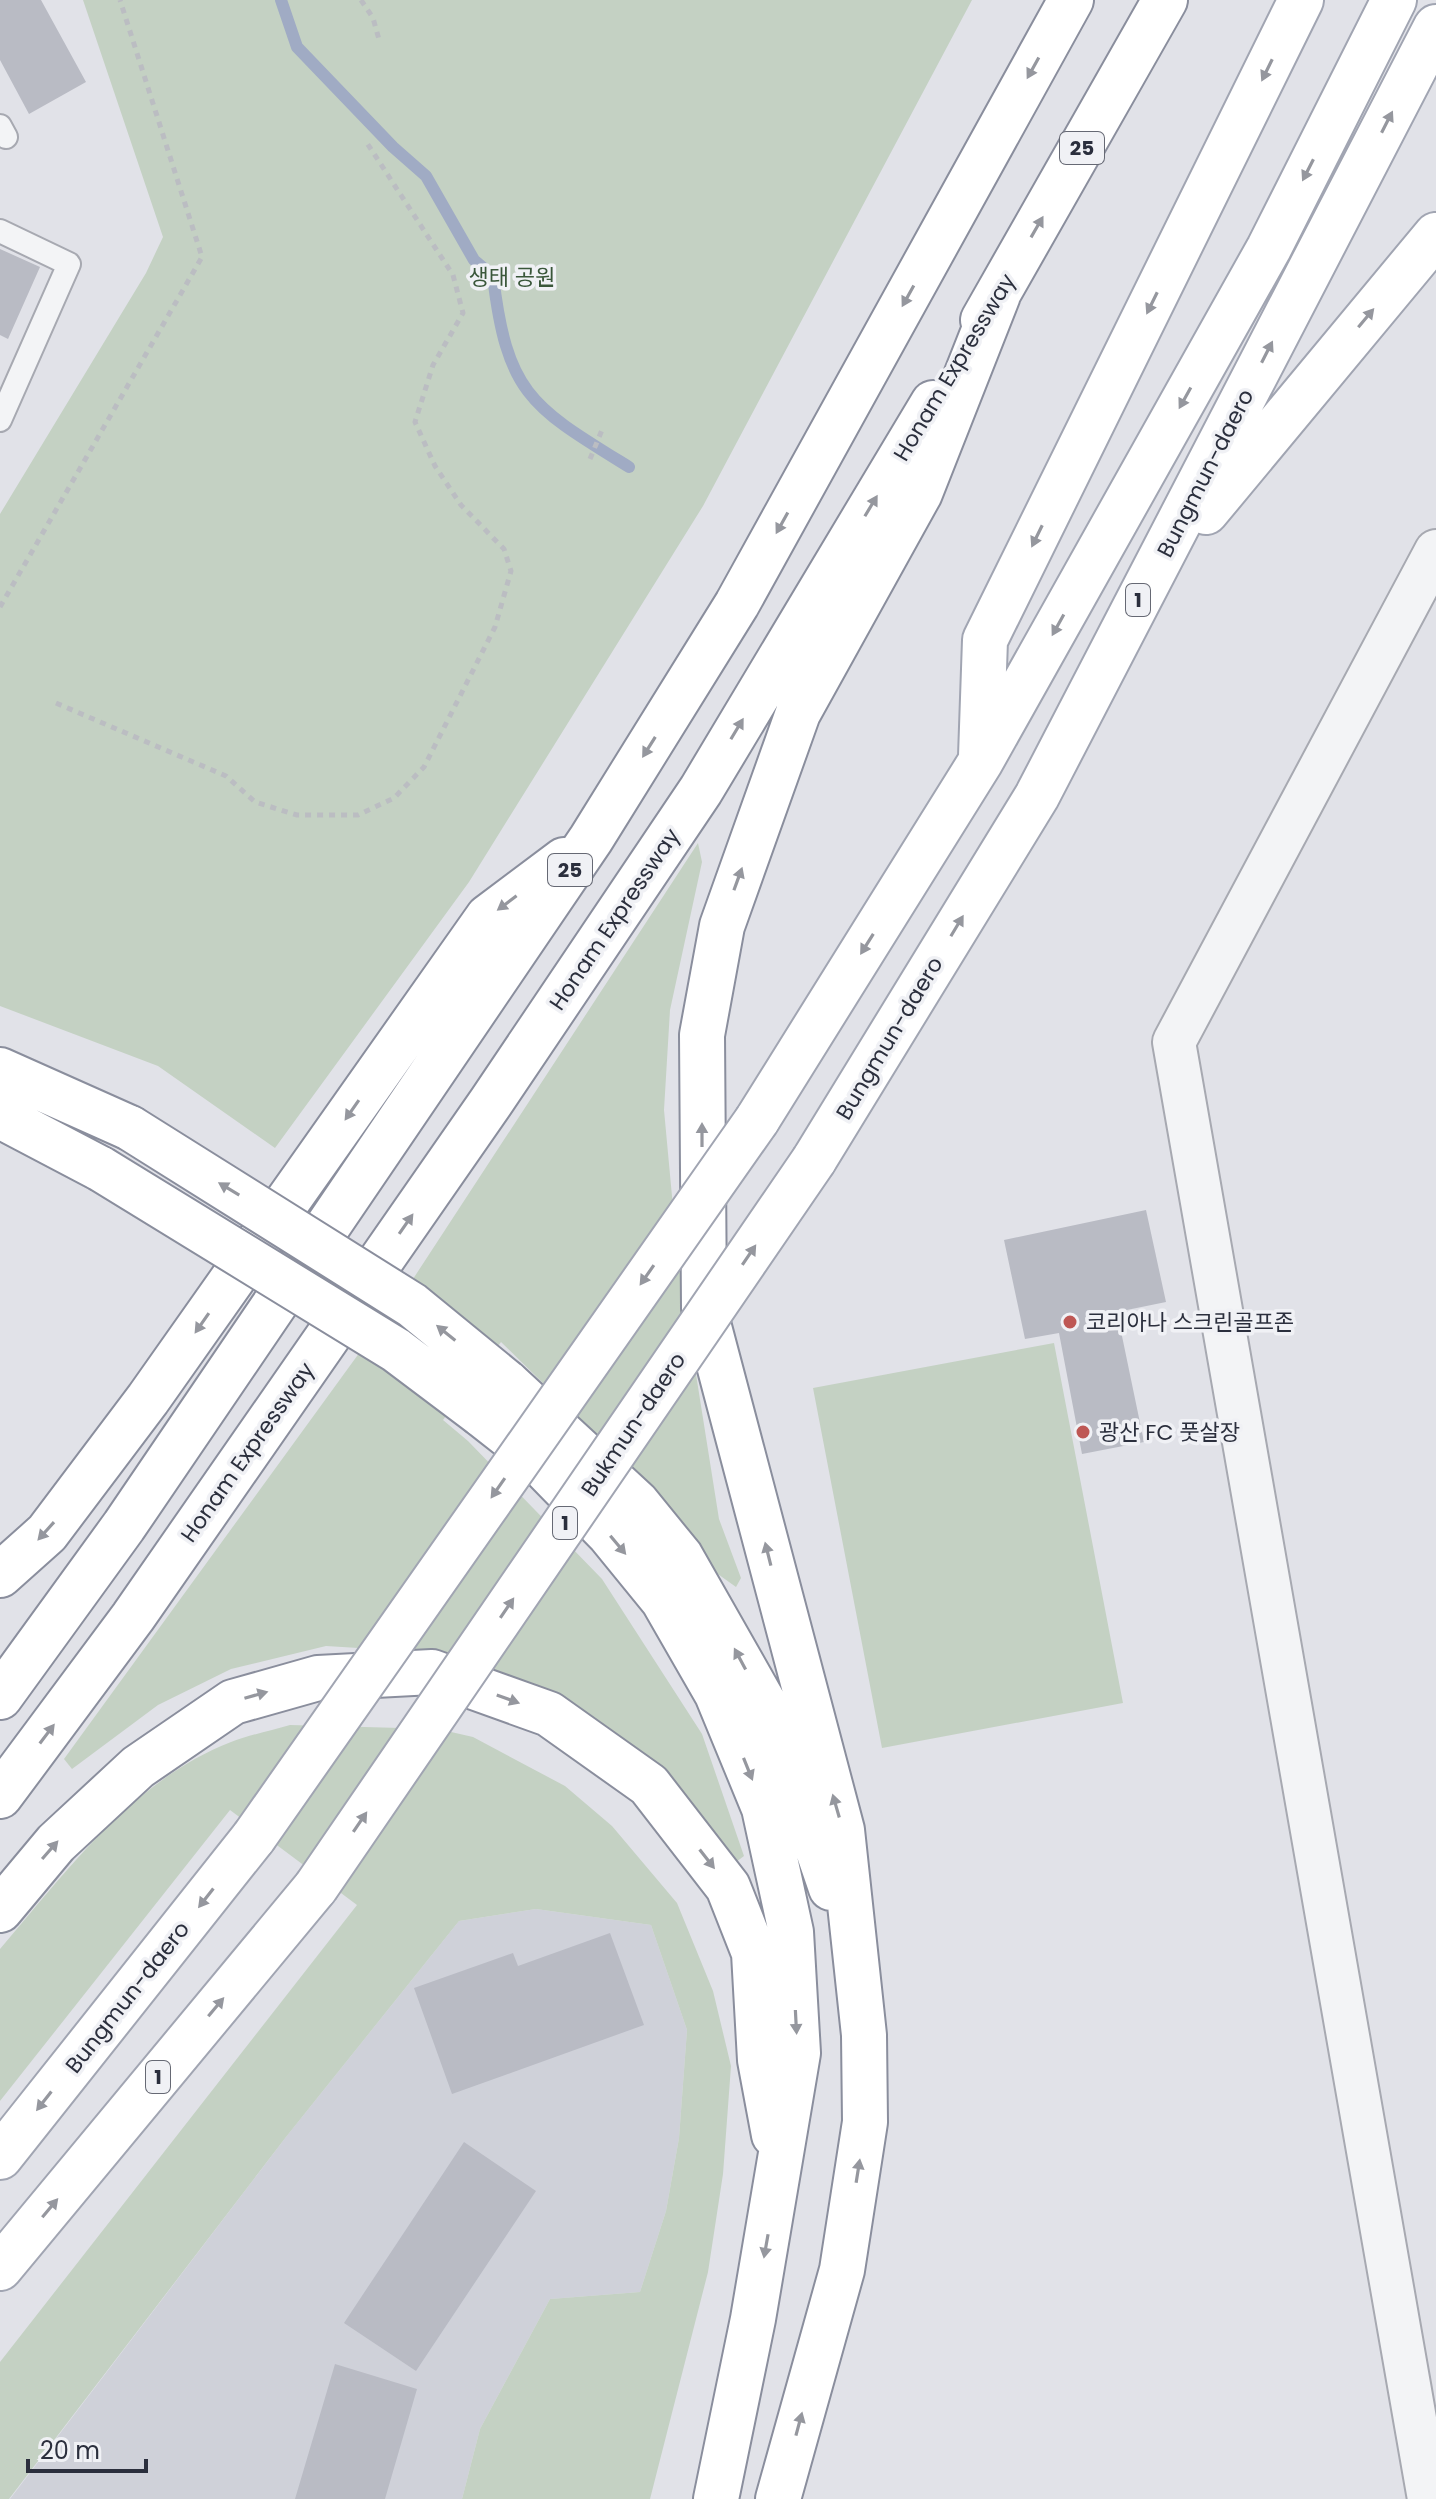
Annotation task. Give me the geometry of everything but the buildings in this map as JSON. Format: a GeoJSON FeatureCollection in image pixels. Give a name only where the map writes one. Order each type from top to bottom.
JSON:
{"type":"FeatureCollection","features":[{"type":"Feature","properties":{"kind":"main road","name":"25"},"geometry":{"type":"LineString","coordinates":[[0,1697],[178,1448],[591,839],[737,604],[1071,0]]}},
{"type":"Feature","properties":{"kind":"main road","name":"Honam Expressway"},"geometry":{"type":"LineString","coordinates":[[0,1796],[133,1617],[491,1102],[701,790],[998,295],[1165,0]]}},
{"type":"Feature","properties":{"kind":"main road"},"geometry":{"type":"LineString","coordinates":[[981,761],[985,640],[1301,0]]}},
{"type":"Feature","properties":{"kind":"main road"},"geometry":{"type":"LineString","coordinates":[[981,761],[1269,248],[1394,0]]}},
{"type":"Feature","properties":{"kind":"main road","name":"Bungmun-daero"},"geometry":{"type":"LineString","coordinates":[[814,1160],[1037,796],[1436,27]]}},
{"type":"Feature","properties":{"kind":"main road"},"geometry":{"type":"LineString","coordinates":[[1037,796],[1199,519],[1436,235]]}},
{"type":"Feature","properties":{"kind":"main road"},"geometry":{"type":"LineString","coordinates":[[778,2499],[842,2270],[865,2122],[858,1966],[842,1830],[704,1308],[702,1035],[722,926],[798,713],[920,493],[998,295]]}},
{"type":"Feature","properties":{"kind":"main road","name":"Bungmun-daero"},"geometry":{"type":"LineString","coordinates":[[0,2157],[254,1837],[757,1120],[981,761]]}},
{"type":"Feature","properties":{"kind":"main road"},"geometry":{"type":"LineString","coordinates":[[0,1575],[47,1533],[148,1399],[488,917],[591,839]]}},
{"type":"Feature","properties":{"kind":"main road"},"geometry":{"type":"LineString","coordinates":[[0,1070],[130,1128],[412,1305],[494,1398],[537,1460],[610,1535],[663,1600],[717,1694],[764,1808],[791,1932],[798,2053],[780,2169],[716,2499]]}},
{"type":"Feature","properties":{"kind":"main road"},"geometry":{"type":"LineString","coordinates":[[0,1116],[101,1169],[396,1350],[494,1398],[637,1503],[681,1557],[773,1719],[858,1966]]}},
{"type":"Feature","properties":{"kind":"main road","name":"Bukmun-daero"},"geometry":{"type":"LineString","coordinates":[[0,2268],[316,1887],[814,1160]]}},
{"type":"Feature","properties":{"kind":"main road"},"geometry":{"type":"LineString","coordinates":[[0,1910],[56,1843],[138,1767],[233,1702],[318,1678],[432,1672],[549,1714],[649,1785],[728,1887],[754,1953],[760,2060],[780,2169]]}},
{"type":"Feature","properties":{"kind":"street"},"geometry":{"type":"LineString","coordinates":[[1429,2499],[1174,1042],[1436,551]]}},
{"type":"Feature","properties":{"kind":"lane"},"geometry":{"type":"LineString","coordinates":[[0,231],[69,264],[6,390],[0,420]]}},
{"type":"Feature","properties":{"kind":"path"},"geometry":{"type":"LineString","coordinates":[[0,607],[202,257],[120,0]]}},
{"type":"Feature","properties":{"kind":"path"},"geometry":{"type":"LineString","coordinates":[[361,0],[373,18],[380,43]]}},
{"type":"Feature","properties":{"kind":"path"},"geometry":{"type":"LineString","coordinates":[[56,703],[226,776],[255,802],[297,815],[358,815],[394,798],[424,767],[495,627],[511,571],[504,549],[461,505],[435,466],[415,422],[433,365],[463,313],[453,275],[367,143]]}},
{"type":"Feature","properties":{"kind":"path"},"geometry":{"type":"LineString","coordinates":[[590,459],[602,430]]}},
{"type":"Feature","properties":{"kind":"shaded area"},"geometry":{"type":"Polygon","coordinates":[[[536,1909],[651,1925],[687,2030],[679,2138],[666,2211],[640,2292],[550,2299],[480,2429],[462,2499],[10,2499],[286,2137],[459,1921],[536,1909]]]}},
{"type":"Feature","properties":{"kind":"green space","name":"생태 공원"},"geometry":{"type":"Polygon","coordinates":[[[83,0],[972,0],[703,506],[469,882],[275,1148],[158,1066],[0,1006],[0,514],[146,273],[163,237],[83,0]]]}},
{"type":"Feature","properties":{"kind":"green space"},"geometry":{"type":"Polygon","coordinates":[[[698,843],[702,862],[670,1010],[664,1110],[678,1261],[719,1519],[741,1578],[736,1587],[708,1567],[662,1500],[501,1342],[443,1420],[468,1441],[602,1579],[702,1734],[744,1856],[732,1865],[676,1790],[407,1651],[326,1646],[231,1669],[158,1705],[72,1769],[64,1759],[413,1279],[698,843]]]}},
{"type":"Feature","properties":{"kind":"green space"},"geometry":{"type":"Polygon","coordinates":[[[1054,1343],[1123,1703],[882,1748],[813,1388],[1054,1343]]]}},
{"type":"Feature","properties":{"kind":"green space"},"geometry":{"type":"Polygon","coordinates":[[[290,1725],[438,1729],[473,1737],[565,1786],[612,1826],[677,1903],[713,1991],[731,2066],[723,2174],[708,2272],[650,2499],[462,2499],[480,2429],[550,2299],[640,2292],[666,2211],[679,2138],[687,2030],[651,1925],[536,1909],[459,1921],[286,2137],[9,2499],[0,2499],[0,2362],[357,1905],[230,1810],[0,2101],[0,1949],[76,1860],[132,1804],[163,1780],[231,1742],[290,1725]]]}},
{"type":"Feature","properties":{"kind":"waterway"},"geometry":{"type":"LineString","coordinates":[[281,0],[297,47],[393,147],[426,176],[474,260],[493,276],[507,348],[530,394],[569,429],[629,467]]}},
{"type":"Feature","properties":{"kind":"place","name":"코리아나 스크린골프존"},"geometry":{"type":"Point","coordinates":[1070,1322]}},
{"type":"Feature","properties":{"kind":"place","name":"광산 FC 풋살장"},"geometry":{"type":"Point","coordinates":[1083,1432]}}]}
